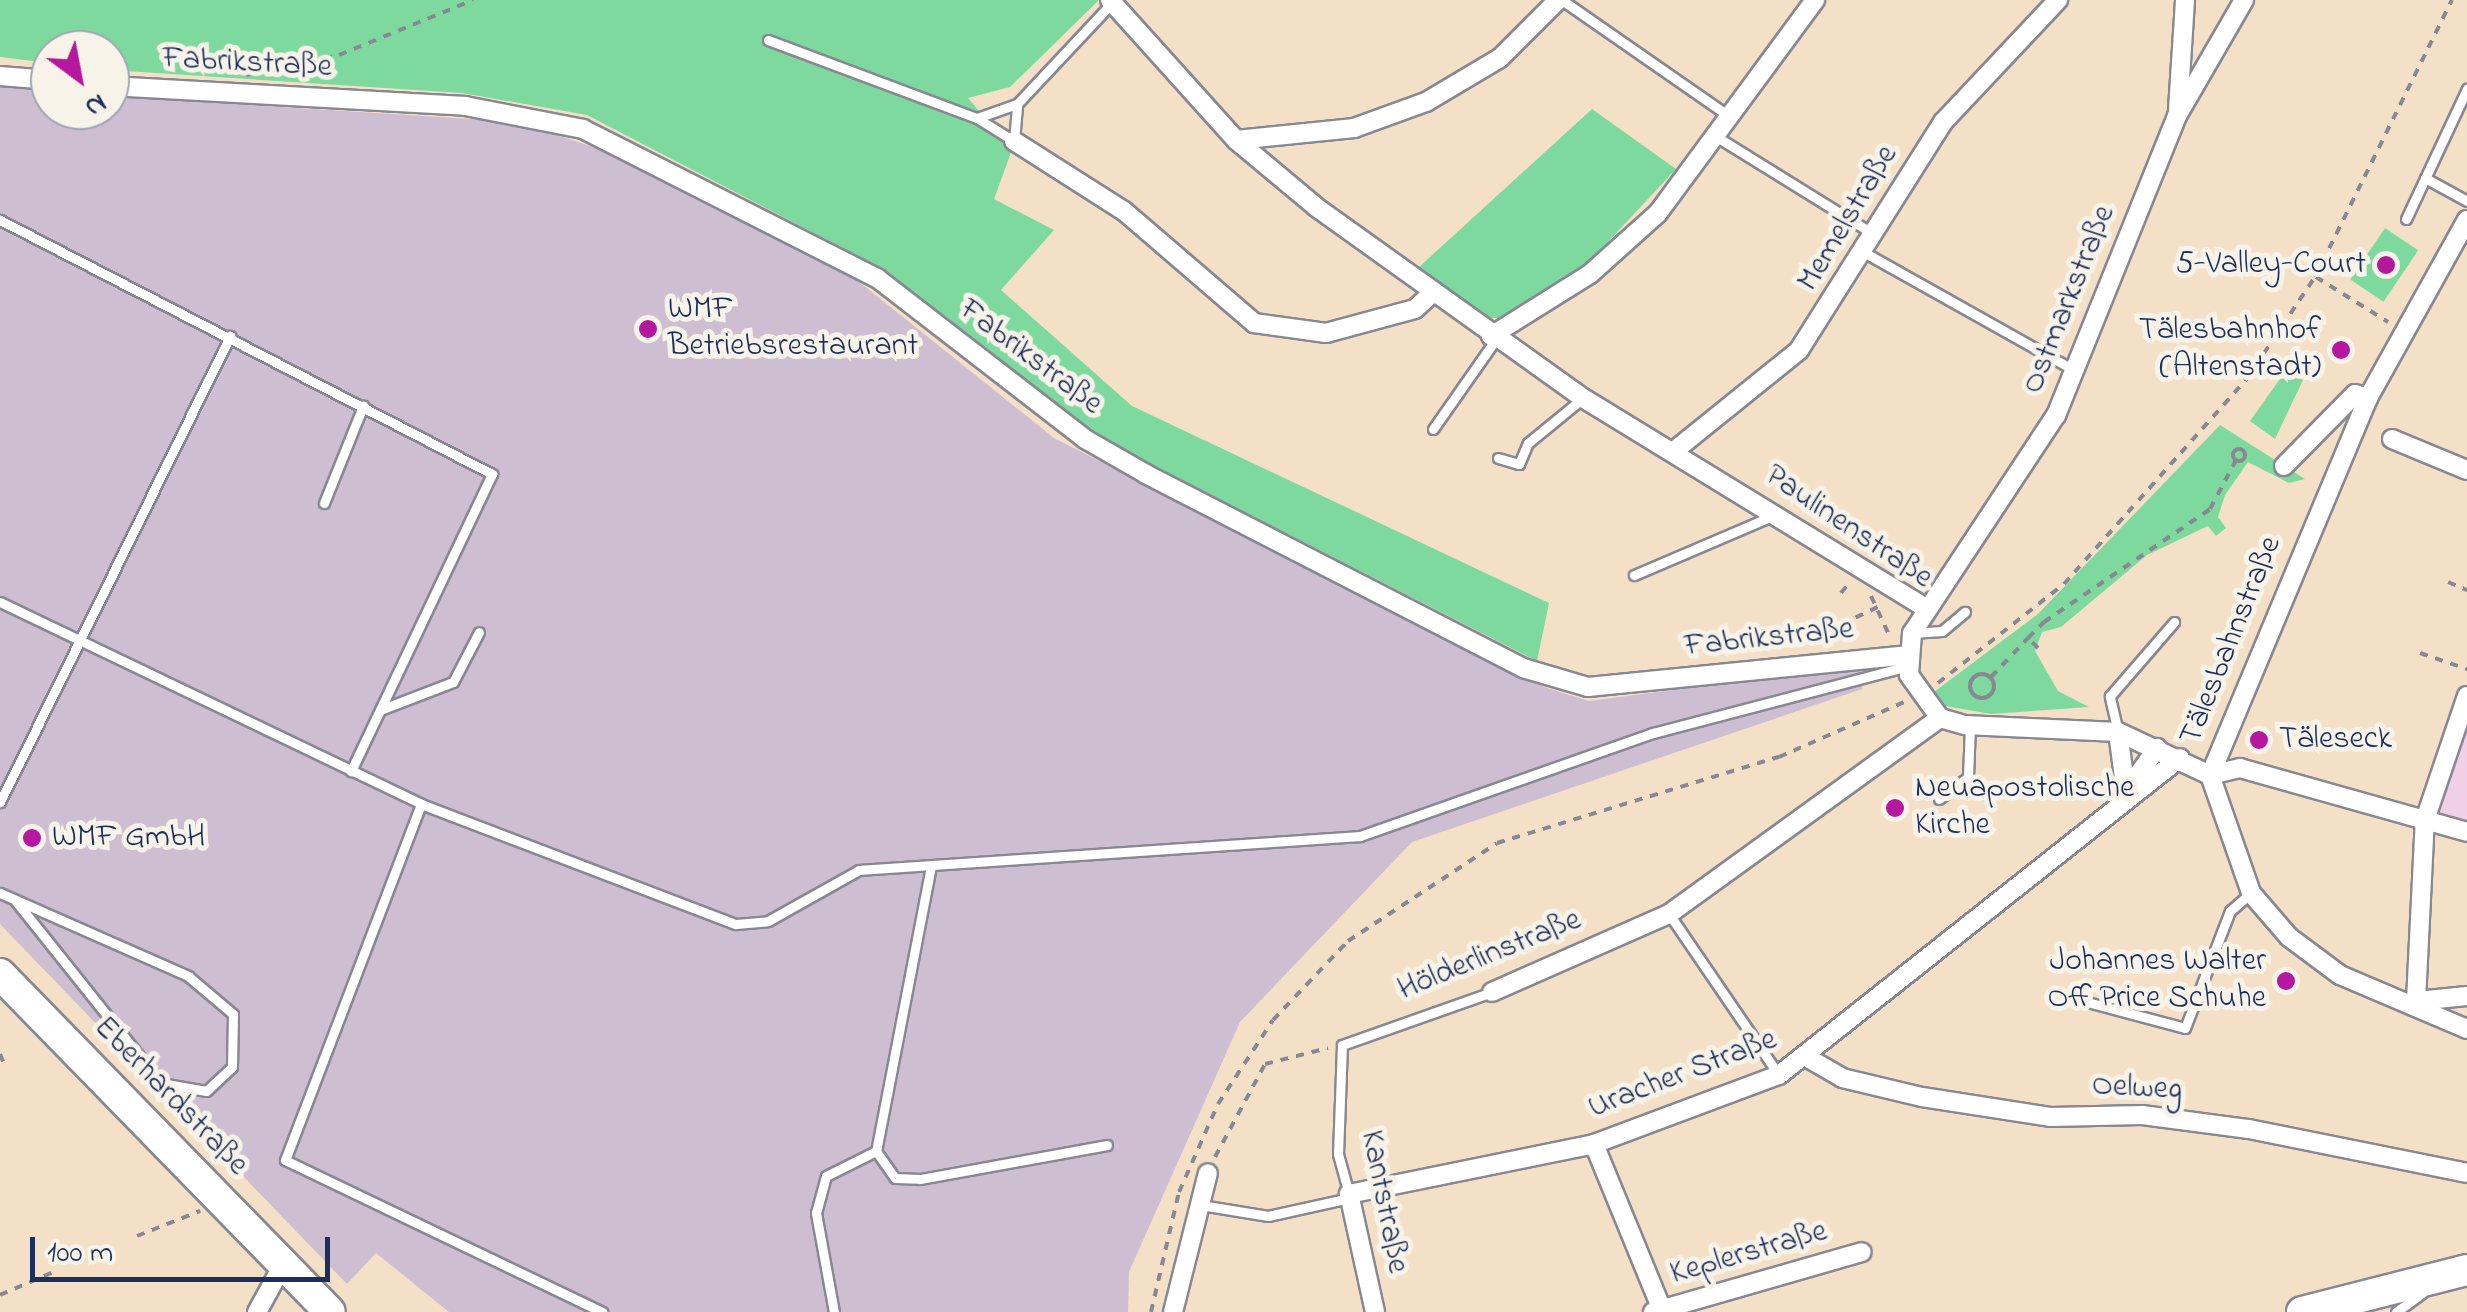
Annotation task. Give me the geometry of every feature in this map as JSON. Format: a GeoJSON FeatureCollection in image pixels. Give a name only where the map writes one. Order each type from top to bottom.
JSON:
{"type":"FeatureCollection","features":[{"type":"Feature","properties":{"kind":"main road","name":"Eberhardstraße"},"geometry":{"type":"LineString","coordinates":[[0,974],[330,1312]]}},
{"type":"Feature","properties":{"kind":"main road"},"geometry":{"type":"LineString","coordinates":[[2302,1312],[2456,1273]]}},
{"type":"Feature","properties":{"kind":"street"},"geometry":{"type":"LineString","coordinates":[[1236,140],[1354,128],[1426,102],[1500,58],[1560,0]]}},
{"type":"Feature","properties":{"kind":"street"},"geometry":{"type":"LineString","coordinates":[[1494,338],[1590,274],[1658,213],[1816,0]]}},
{"type":"Feature","properties":{"kind":"street","name":"Memelstraße"},"geometry":{"type":"LineString","coordinates":[[1674,451],[1799,350],[1867,254],[1875,234],[1943,122],[2058,0]]}},
{"type":"Feature","properties":{"kind":"street"},"geometry":{"type":"LineString","coordinates":[[2177,116],[2185,0]]}},
{"type":"Feature","properties":{"kind":"street","name":"Ostmarkstraße"},"geometry":{"type":"LineString","coordinates":[[1926,608],[2013,490],[2074,370],[2177,116],[2244,0]]}},
{"type":"Feature","properties":{"kind":"street","name":"Paulinenstraße"},"geometry":{"type":"LineString","coordinates":[[1111,2],[1236,140],[1432,293],[1583,398],[1926,608],[1912,633],[1905,659]]}},
{"type":"Feature","properties":{"kind":"street"},"geometry":{"type":"LineString","coordinates":[[0,76],[30,78]]}},
{"type":"Feature","properties":{"kind":"street","name":"Fabrikstraße"},"geometry":{"type":"LineString","coordinates":[[130,88],[465,106],[582,129],[877,278],[1086,439],[1146,474],[1523,668],[1588,687],[1786,666],[1905,659]]}},
{"type":"Feature","properties":{"kind":"street"},"geometry":{"type":"LineString","coordinates":[[1014,141],[1124,212],[1254,323],[1326,333],[1415,309],[1432,293]]}},
{"type":"Feature","properties":{"kind":"street","name":"Tälesbahnstraße"},"geometry":{"type":"LineString","coordinates":[[2467,220],[2400,330],[2368,398],[2210,776],[2252,893],[2340,975],[2416,1001],[2467,1029]]}},
{"type":"Feature","properties":{"kind":"street"},"geometry":{"type":"LineString","coordinates":[[2284,466],[2354,394],[2368,398]]}},
{"type":"Feature","properties":{"kind":"street"},"geometry":{"type":"LineString","coordinates":[[2392,439],[2467,470]]}},
{"type":"Feature","properties":{"kind":"street"},"geometry":{"type":"LineString","coordinates":[[1905,659],[1940,718],[1970,725],[2118,732],[2180,758],[2210,776],[2240,768],[2467,832]]}},
{"type":"Feature","properties":{"kind":"street"},"geometry":{"type":"LineString","coordinates":[[2467,696],[2425,820],[2416,1001],[2467,996]]}},
{"type":"Feature","properties":{"kind":"street","name":"Hölderlinstraße"},"geometry":{"type":"LineString","coordinates":[[1492,992],[1670,914],[1940,718]]}},
{"type":"Feature","properties":{"kind":"street"},"geometry":{"type":"LineString","coordinates":[[2118,732],[2126,793]]}},
{"type":"Feature","properties":{"kind":"street","name":"Uracher Straße"},"geometry":{"type":"LineString","coordinates":[[2126,793],[2157,748]]}},
{"type":"Feature","properties":{"kind":"street","name":"Uracher Straße"},"geometry":{"type":"LineString","coordinates":[[1350,1196],[1594,1144],[1779,1075],[1808,1058],[2126,793],[2180,758]]}},
{"type":"Feature","properties":{"kind":"street","name":"Oelweg"},"geometry":{"type":"LineString","coordinates":[[1808,1058],[1842,1078],[1922,1097],[2051,1117],[2142,1115],[2249,1129],[2467,1173]]}},
{"type":"Feature","properties":{"kind":"street"},"geometry":{"type":"LineString","coordinates":[[1594,1144],[1659,1311]]}},
{"type":"Feature","properties":{"kind":"street"},"geometry":{"type":"LineString","coordinates":[[1173,1312],[1196,1203],[1208,1173]]}},
{"type":"Feature","properties":{"kind":"street","name":"Kantstraße"},"geometry":{"type":"LineString","coordinates":[[1350,1196],[1375,1312]]}},
{"type":"Feature","properties":{"kind":"street","name":"Keplerstraße"},"geometry":{"type":"LineString","coordinates":[[1659,1311],[1862,1252]]}},
{"type":"Feature","properties":{"kind":"street"},"geometry":{"type":"LineString","coordinates":[[257,1312],[284,1263]]}},
{"type":"Feature","properties":{"kind":"lane"},"geometry":{"type":"LineString","coordinates":[[1560,0],[1732,118]]}},
{"type":"Feature","properties":{"kind":"lane"},"geometry":{"type":"LineString","coordinates":[[977,118],[1017,104],[1111,2]]}},
{"type":"Feature","properties":{"kind":"lane"},"geometry":{"type":"LineString","coordinates":[[768,40],[977,118],[1014,141],[1017,104]]}},
{"type":"Feature","properties":{"kind":"lane"},"geometry":{"type":"LineString","coordinates":[[2406,219],[2467,88]]}},
{"type":"Feature","properties":{"kind":"lane"},"geometry":{"type":"LineString","coordinates":[[1717,137],[1875,234]]}},
{"type":"Feature","properties":{"kind":"lane"},"geometry":{"type":"LineString","coordinates":[[2425,178],[2467,201]]}},
{"type":"Feature","properties":{"kind":"lane"},"geometry":{"type":"LineString","coordinates":[[0,220],[492,474],[351,771]]}},
{"type":"Feature","properties":{"kind":"lane"},"geometry":{"type":"LineString","coordinates":[[1867,254],[2074,370]]}},
{"type":"Feature","properties":{"kind":"lane"},"geometry":{"type":"LineString","coordinates":[[0,802],[230,336]]}},
{"type":"Feature","properties":{"kind":"lane"},"geometry":{"type":"LineString","coordinates":[[1434,430],[1494,338]]}},
{"type":"Feature","properties":{"kind":"lane"},"geometry":{"type":"LineString","coordinates":[[1498,458],[1519,464],[1528,443],[1583,398]]}},
{"type":"Feature","properties":{"kind":"lane"},"geometry":{"type":"LineString","coordinates":[[324,504],[363,406]]}},
{"type":"Feature","properties":{"kind":"lane"},"geometry":{"type":"LineString","coordinates":[[1634,575],[1778,514]]}},
{"type":"Feature","properties":{"kind":"lane"},"geometry":{"type":"LineString","coordinates":[[0,602],[421,804],[736,924],[768,921],[860,870],[1360,836],[1653,733],[1905,659]]}},
{"type":"Feature","properties":{"kind":"lane"},"geometry":{"type":"LineString","coordinates":[[1912,633],[1942,630],[1965,612]]}},
{"type":"Feature","properties":{"kind":"lane"},"geometry":{"type":"LineString","coordinates":[[2118,732],[2110,696],[2174,622]]}},
{"type":"Feature","properties":{"kind":"lane"},"geometry":{"type":"LineString","coordinates":[[380,710],[452,682],[479,632]]}},
{"type":"Feature","properties":{"kind":"lane"},"geometry":{"type":"LineString","coordinates":[[1938,798],[1968,777],[1970,725]]}},
{"type":"Feature","properties":{"kind":"lane"},"geometry":{"type":"LineString","coordinates":[[421,804],[285,1160],[602,1312]]}},
{"type":"Feature","properties":{"kind":"lane"},"geometry":{"type":"LineString","coordinates":[[931,866],[876,1151],[896,1178],[920,1179],[1107,1145]]}},
{"type":"Feature","properties":{"kind":"lane"},"geometry":{"type":"LineString","coordinates":[[0,893],[16,900],[188,976],[233,1014],[232,1067],[206,1091],[161,1082],[16,900]]}},
{"type":"Feature","properties":{"kind":"lane"},"geometry":{"type":"LineString","coordinates":[[2091,1002],[2186,1028],[2230,911],[2252,893]]}},
{"type":"Feature","properties":{"kind":"lane"},"geometry":{"type":"LineString","coordinates":[[1670,914],[1779,1075]]}},
{"type":"Feature","properties":{"kind":"lane","name":"Hölderlinstraße"},"geometry":{"type":"LineString","coordinates":[[1342,1044],[1492,992]]}},
{"type":"Feature","properties":{"kind":"lane","name":"Kantstraße"},"geometry":{"type":"LineString","coordinates":[[1342,1044],[1338,1154],[1350,1196]]}},
{"type":"Feature","properties":{"kind":"lane"},"geometry":{"type":"LineString","coordinates":[[834,1312],[816,1212],[826,1176],[876,1151]]}},
{"type":"Feature","properties":{"kind":"lane"},"geometry":{"type":"LineString","coordinates":[[1196,1203],[1268,1216],[1350,1196]]}},
{"type":"Feature","properties":{"kind":"lane"},"geometry":{"type":"LineString","coordinates":[[2396,1312],[2456,1273]]}},
{"type":"Feature","properties":{"kind":"path"},"geometry":{"type":"LineString","coordinates":[[213,95],[220,84],[339,55],[473,0]]}},
{"type":"Feature","properties":{"kind":"path"},"geometry":{"type":"LineString","coordinates":[[2315,277],[2400,330]]}},
{"type":"Feature","properties":{"kind":"path"},"geometry":{"type":"LineString","coordinates":[[1991,677],[1974,676],[1972,693],[1989,696],[1991,677],[2028,638],[2132,556],[2200,517],[2226,487],[2236,460]]}},
{"type":"Feature","properties":{"kind":"path"},"geometry":{"type":"LineString","coordinates":[[2132,556],[2137,562]]}},
{"type":"Feature","properties":{"kind":"path"},"geometry":{"type":"LineString","coordinates":[[2448,582],[2467,590]]}},
{"type":"Feature","properties":{"kind":"path"},"geometry":{"type":"LineString","coordinates":[[1786,666],[1786,650],[1877,610],[1898,591]]}},
{"type":"Feature","properties":{"kind":"path"},"geometry":{"type":"LineString","coordinates":[[1877,610],[1905,659]]}},
{"type":"Feature","properties":{"kind":"path"},"geometry":{"type":"LineString","coordinates":[[2028,638],[2038,648]]}},
{"type":"Feature","properties":{"kind":"path"},"geometry":{"type":"LineString","coordinates":[[2420,654],[2467,669]]}},
{"type":"Feature","properties":{"kind":"path"},"geometry":{"type":"LineString","coordinates":[[1208,1173],[1266,1064],[1342,1044]]}},
{"type":"Feature","properties":{"kind":"path"},"geometry":{"type":"LineString","coordinates":[[0,1054],[4,1064]]}},
{"type":"Feature","properties":{"kind":"path"},"geometry":{"type":"LineString","coordinates":[[137,1236],[223,1202]]}},
{"type":"Feature","properties":{"kind":"path"},"geometry":{"type":"LineString","coordinates":[[0,1295],[51,1273]]}},
{"type":"Feature","properties":{"kind":"shaded area"},"geometry":{"type":"Polygon","coordinates":[[[0,86],[30,89],[30,130],[130,130],[130,97],[517,122],[602,150],[858,281],[1054,438],[1544,687],[1589,701],[1862,665],[1862,689],[1412,842],[1240,1022],[1129,1272],[1128,1312],[449,1312],[376,1253],[347,1284],[0,924],[0,86]]]}},
{"type":"Feature","properties":{"kind":"shaded area"},"geometry":{"type":"Polygon","coordinates":[[[2467,696],[2467,831],[2425,820],[2467,696]]]}},
{"type":"Feature","properties":{"kind":"green space"},"geometry":{"type":"Polygon","coordinates":[[[0,0],[1099,0],[1010,87],[968,98],[1012,150],[994,199],[1054,230],[1001,290],[1132,406],[1549,603],[1537,661],[1093,435],[883,269],[587,115],[462,93],[130,71],[130,30],[30,30],[30,61],[0,57],[0,0]]]}},
{"type":"Feature","properties":{"kind":"green space"},"geometry":{"type":"Polygon","coordinates":[[[1592,109],[1676,169],[1590,261],[1499,318],[1484,318],[1418,268],[1592,109]]]}},
{"type":"Feature","properties":{"kind":"green space","name":"5-Valley-Court"},"geometry":{"type":"Polygon","coordinates":[[[2385,228],[2418,250],[2383,302],[2350,279],[2385,228]]]}},
{"type":"Feature","properties":{"kind":"green space"},"geometry":{"type":"Polygon","coordinates":[[[2287,369],[2303,380],[2275,439],[2250,421],[2287,369]]]}},
{"type":"Feature","properties":{"kind":"green space"},"geometry":{"type":"Polygon","coordinates":[[[2220,425],[2305,479],[2289,483],[2248,462],[2225,495],[2218,517],[2226,528],[2216,536],[2208,526],[2147,555],[2061,627],[2042,632],[2035,651],[2058,691],[2089,707],[1991,714],[1945,706],[1934,692],[2038,614],[2220,425]]]}},
{"type":"Feature","properties":{"kind":"place","name":"5-Valley-Court"},"geometry":{"type":"Point","coordinates":[2386,265]}},
{"type":"Feature","properties":{"kind":"place","name":"WMF Betriebsrestaurant"},"geometry":{"type":"Point","coordinates":[648,329]}},
{"type":"Feature","properties":{"kind":"place","name":"Tälesbahnhof (Altenstadt)"},"geometry":{"type":"Point","coordinates":[2341,350]}},
{"type":"Feature","properties":{"kind":"place","name":"Täleseck"},"geometry":{"type":"Point","coordinates":[2259,740]}},
{"type":"Feature","properties":{"kind":"place","name":"Neuapostolische Kirche"},"geometry":{"type":"Point","coordinates":[1895,808]}},
{"type":"Feature","properties":{"kind":"place","name":"WMF GmbH"},"geometry":{"type":"Point","coordinates":[32,838]}},
{"type":"Feature","properties":{"kind":"place","name":"Johannes Walter Off Price Schuhe"},"geometry":{"type":"Point","coordinates":[2286,981]}}]}
